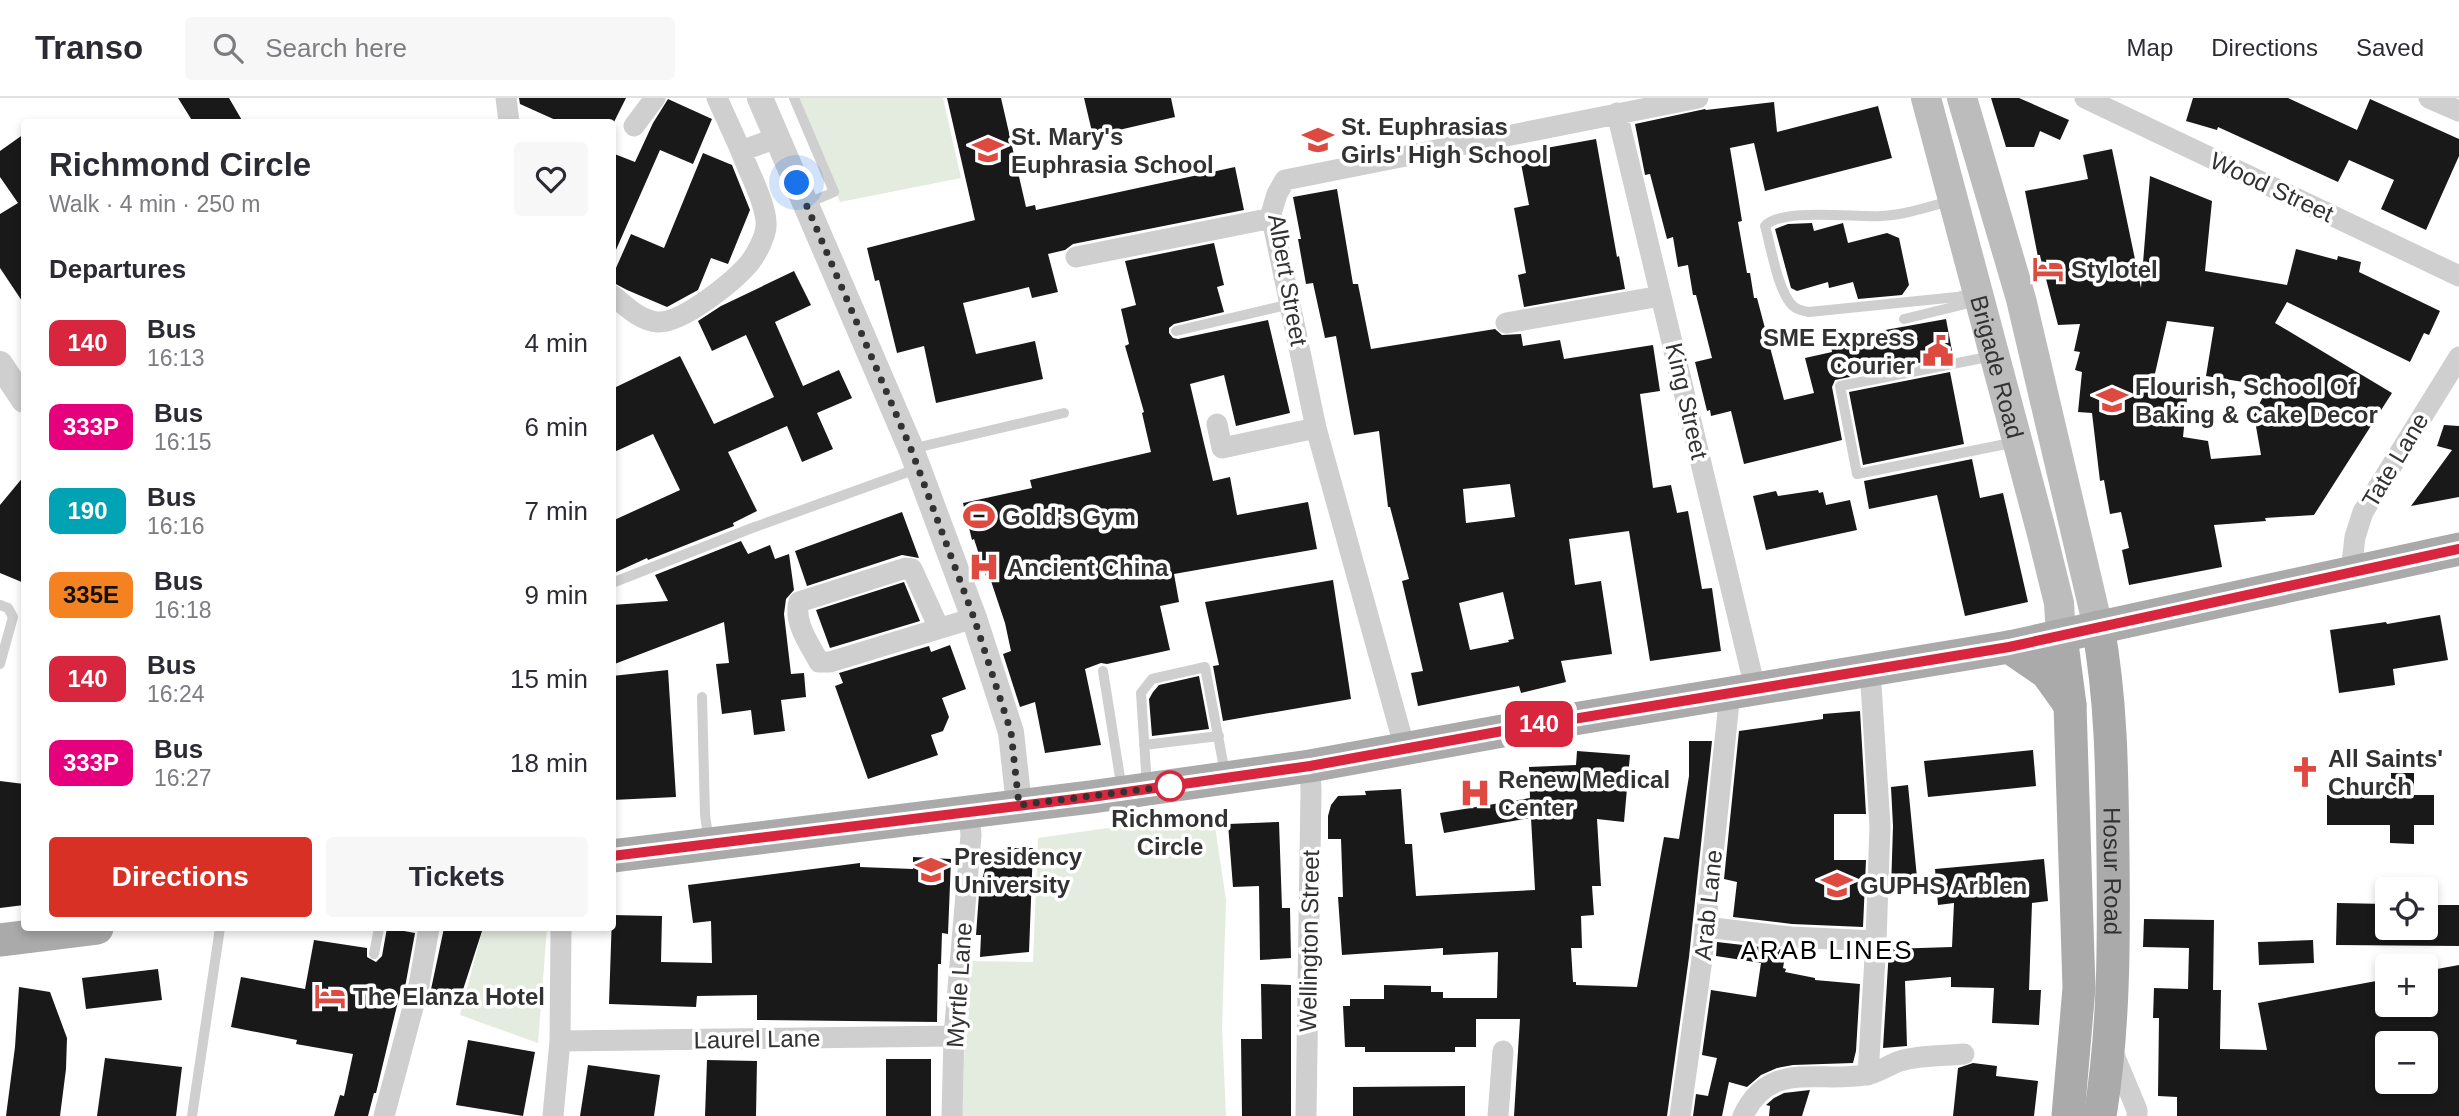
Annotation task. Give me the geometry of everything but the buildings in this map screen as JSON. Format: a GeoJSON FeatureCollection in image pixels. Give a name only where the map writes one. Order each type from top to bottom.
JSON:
{"type":"FeatureCollection","features":[{"type":"Feature","properties":{"kind":"main road","name":"Brigade Road"},"geometry":{"type":"LineString","coordinates":[[1926,98],[2059,603],[2061,636]]}},
{"type":"Feature","properties":{"kind":"main road","name":"Brigade Road"},"geometry":{"type":"LineString","coordinates":[[1962,98],[2021,299],[2098,627]]}},
{"type":"Feature","properties":{"kind":"main road"},"geometry":{"type":"LineString","coordinates":[[616,855],[1135,791],[1310,766],[2009,647],[2459,549]]}},
{"type":"Feature","properties":{"kind":"main road","name":"Hosur Road"},"geometry":{"type":"LineString","coordinates":[[2098,627],[2109,704],[2113,920],[2109,1042],[2100,1116]]}},
{"type":"Feature","properties":{"kind":"main road","name":"Hosur Road"},"geometry":{"type":"LineString","coordinates":[[2061,636],[2070,705],[2078,988],[2068,1116]]}},
{"type":"Feature","properties":{"kind":"main road"},"geometry":{"type":"LineString","coordinates":[[2009,647],[2047,673],[2070,705]]}},
{"type":"Feature","properties":{"kind":"main road"},"geometry":{"type":"LineString","coordinates":[[0,940],[73,931]]}},
{"type":"Feature","properties":{"kind":"street"},"geometry":{"type":"LineString","coordinates":[[506,98],[509,119]]}},
{"type":"Feature","properties":{"kind":"street"},"geometry":{"type":"LineString","coordinates":[[634,126],[655,98]]}},
{"type":"Feature","properties":{"kind":"street"},"geometry":{"type":"LineString","coordinates":[[616,298],[638,316],[659,322],[681,315],[711,299],[752,260],[766,230],[766,216],[717,98]]}},
{"type":"Feature","properties":{"kind":"street"},"geometry":{"type":"LineString","coordinates":[[760,98],[915,458],[974,618],[1011,732],[1019,805]]}},
{"type":"Feature","properties":{"kind":"street","name":"Albert Street"},"geometry":{"type":"LineString","coordinates":[[1405,749],[1316,428],[1272,218],[1277,194],[1285,180],[1698,98]]}},
{"type":"Feature","properties":{"kind":"street","name":"Wood Street"},"geometry":{"type":"LineString","coordinates":[[2085,98],[2459,276]]}},
{"type":"Feature","properties":{"kind":"street"},"geometry":{"type":"LineString","coordinates":[[2429,98],[2459,111]]}},
{"type":"Feature","properties":{"kind":"street","name":"King Street"},"geometry":{"type":"LineString","coordinates":[[1617,113],[1661,296],[1743,691]]}},
{"type":"Feature","properties":{"kind":"street"},"geometry":{"type":"LineString","coordinates":[[741,151],[777,138]]}},
{"type":"Feature","properties":{"kind":"street"},"geometry":{"type":"LineString","coordinates":[[1076,257],[1272,218]]}},
{"type":"Feature","properties":{"kind":"street"},"geometry":{"type":"LineString","coordinates":[[1506,323],[1661,296]]}},
{"type":"Feature","properties":{"kind":"street","name":"Tate Lane"},"geometry":{"type":"LineString","coordinates":[[2351,571],[2355,537],[2363,512],[2459,357]]}},
{"type":"Feature","properties":{"kind":"street"},"geometry":{"type":"LineString","coordinates":[[0,364],[21,390]]}},
{"type":"Feature","properties":{"kind":"street"},"geometry":{"type":"LineString","coordinates":[[1217,424],[1222,448],[1316,428]]}},
{"type":"Feature","properties":{"kind":"street"},"geometry":{"type":"LineString","coordinates":[[939,628],[912,569],[906,568],[799,602],[797,610],[805,636],[819,662],[830,663],[974,618]]}},
{"type":"Feature","properties":{"kind":"street"},"geometry":{"type":"LineString","coordinates":[[1868,1075],[1880,826],[1870,669]]}},
{"type":"Feature","properties":{"kind":"street","name":"Arab Lane"},"geometry":{"type":"LineString","coordinates":[[1681,1116],[1705,927],[1743,691]]}},
{"type":"Feature","properties":{"kind":"street","name":"Wellington Street"},"geometry":{"type":"LineString","coordinates":[[1306,1116],[1310,766]]}},
{"type":"Feature","properties":{"kind":"street","name":"Myrtle Lane"},"geometry":{"type":"LineString","coordinates":[[952,1116],[954,1036],[971,835],[969,812]]}},
{"type":"Feature","properties":{"kind":"street"},"geometry":{"type":"LineString","coordinates":[[1705,927],[1791,937],[1876,941]]}},
{"type":"Feature","properties":{"kind":"street"},"geometry":{"type":"LineString","coordinates":[[384,1116],[419,985],[428,931]]}},
{"type":"Feature","properties":{"kind":"street"},"geometry":{"type":"LineString","coordinates":[[553,1116],[560,1041],[561,931]]}},
{"type":"Feature","properties":{"kind":"street","name":"Laurel Lane"},"geometry":{"type":"LineString","coordinates":[[560,1041],[954,1036]]}},
{"type":"Feature","properties":{"kind":"street"},"geometry":{"type":"LineString","coordinates":[[2109,1042],[2137,1110],[2137,1116]]}},
{"type":"Feature","properties":{"kind":"street"},"geometry":{"type":"LineString","coordinates":[[1498,1116],[1503,1051]]}},
{"type":"Feature","properties":{"kind":"street"},"geometry":{"type":"LineString","coordinates":[[1743,1116],[1750,1101],[1772,1082],[1786,1078],[1868,1075],[1916,1057],[1964,1054]]}},
{"type":"Feature","properties":{"kind":"lane"},"geometry":{"type":"LineString","coordinates":[[794,98],[834,192],[806,204]]}},
{"type":"Feature","properties":{"kind":"lane"},"geometry":{"type":"LineString","coordinates":[[1953,200],[1882,216],[1835,213],[1801,216],[1769,222],[1765,226],[1782,286],[1790,303],[1801,310],[1979,296]]}},
{"type":"Feature","properties":{"kind":"lane"},"geometry":{"type":"LineString","coordinates":[[1904,319],[1979,296]]}},
{"type":"Feature","properties":{"kind":"lane"},"geometry":{"type":"LineString","coordinates":[[1176,331],[1291,304]]}},
{"type":"Feature","properties":{"kind":"lane"},"geometry":{"type":"LineString","coordinates":[[1995,355],[1840,386],[1857,474],[2018,442]]}},
{"type":"Feature","properties":{"kind":"lane"},"geometry":{"type":"LineString","coordinates":[[616,581],[752,528],[915,458],[1064,414]]}},
{"type":"Feature","properties":{"kind":"lane"},"geometry":{"type":"LineString","coordinates":[[0,605],[8,608],[13,617],[0,664]]}},
{"type":"Feature","properties":{"kind":"lane"},"geometry":{"type":"LineString","coordinates":[[1135,791],[1144,745],[1141,693],[1145,685],[1152,679],[1205,667],[1226,778]]}},
{"type":"Feature","properties":{"kind":"lane"},"geometry":{"type":"LineString","coordinates":[[1103,671],[1135,791]]}},
{"type":"Feature","properties":{"kind":"lane"},"geometry":{"type":"LineString","coordinates":[[702,697],[705,815],[709,843]]}},
{"type":"Feature","properties":{"kind":"lane"},"geometry":{"type":"LineString","coordinates":[[1144,745],[1219,736]]}},
{"type":"Feature","properties":{"kind":"lane"},"geometry":{"type":"LineString","coordinates":[[192,1116],[220,931]]}},
{"type":"Feature","properties":{"kind":"lane"},"geometry":{"type":"LineString","coordinates":[[374,954],[378,931]]}},
{"type":"Feature","properties":{"kind":"shaded area"},"geometry":{"type":"Polygon","coordinates":[[[797,98],[943,98],[961,178],[840,202],[797,98]]]}},
{"type":"Feature","properties":{"kind":"shaded area"},"geometry":{"type":"Polygon","coordinates":[[[1213,813],[1226,900],[1222,1028],[1226,1116],[962,1116],[968,961],[1033,962],[1038,838],[1213,813]]]}},
{"type":"Feature","properties":{"kind":"shaded area"},"geometry":{"type":"Polygon","coordinates":[[[482,931],[547,931],[538,1043],[460,1015],[482,931]]]}},
{"type":"Feature","properties":{"kind":"bus line","name":"140"},"geometry":{"type":"LineString","coordinates":[[616,855],[1091,797],[1310,766],[1519,728],[2009,647],[2459,549]]}},
{"type":"Feature","properties":{"kind":"place","name":"St. Euphrasias Girls' High School"},"geometry":{"type":"Point","coordinates":[1318,140]}},
{"type":"Feature","properties":{"kind":"place","name":"St. Mary's Euphrasia School"},"geometry":{"type":"Point","coordinates":[988,150]}},
{"type":"Feature","properties":{"kind":"place","name":"Stylotel"},"geometry":{"type":"Point","coordinates":[2048,269]}},
{"type":"Feature","properties":{"kind":"place","name":"SME Express Courier"},"geometry":{"type":"Point","coordinates":[1938,351]}},
{"type":"Feature","properties":{"kind":"place","name":"Flourish, School Of Baking & Cake Decor"},"geometry":{"type":"Point","coordinates":[2112,400]}},
{"type":"Feature","properties":{"kind":"place","name":"Gold's Gym"},"geometry":{"type":"Point","coordinates":[979,516]}},
{"type":"Feature","properties":{"kind":"place","name":"Ancient China"},"geometry":{"type":"Point","coordinates":[984,567]}},
{"type":"Feature","properties":{"kind":"place","name":"All Saints' Church"},"geometry":{"type":"Point","coordinates":[2305,772]}},
{"type":"Feature","properties":{"kind":"place","name":"Richmond Circle"},"geometry":{"type":"Point","coordinates":[1170,786]}},
{"type":"Feature","properties":{"kind":"place","name":"Renew Medical Center"},"geometry":{"type":"Point","coordinates":[1475,793]}},
{"type":"Feature","properties":{"kind":"place","name":"Presidency University"},"geometry":{"type":"Point","coordinates":[931,870]}},
{"type":"Feature","properties":{"kind":"place","name":"GUPHS Arblen"},"geometry":{"type":"Point","coordinates":[1837,885]}},
{"type":"Feature","properties":{"kind":"place","name":"The Elanza Hotel"},"geometry":{"type":"Point","coordinates":[330,996]}},
{"type":"Feature","properties":{"kind":"district","name":"ARAB LINES"},"geometry":{"type":"Point","coordinates":[1827,950]}},
{"type":"Feature","properties":{"kind":"route"},"geometry":{"type":"LineString","coordinates":[[797,183],[911,449],[974,618],[1011,732],[1019,805],[1179,785],[1170,786]]}}]}
